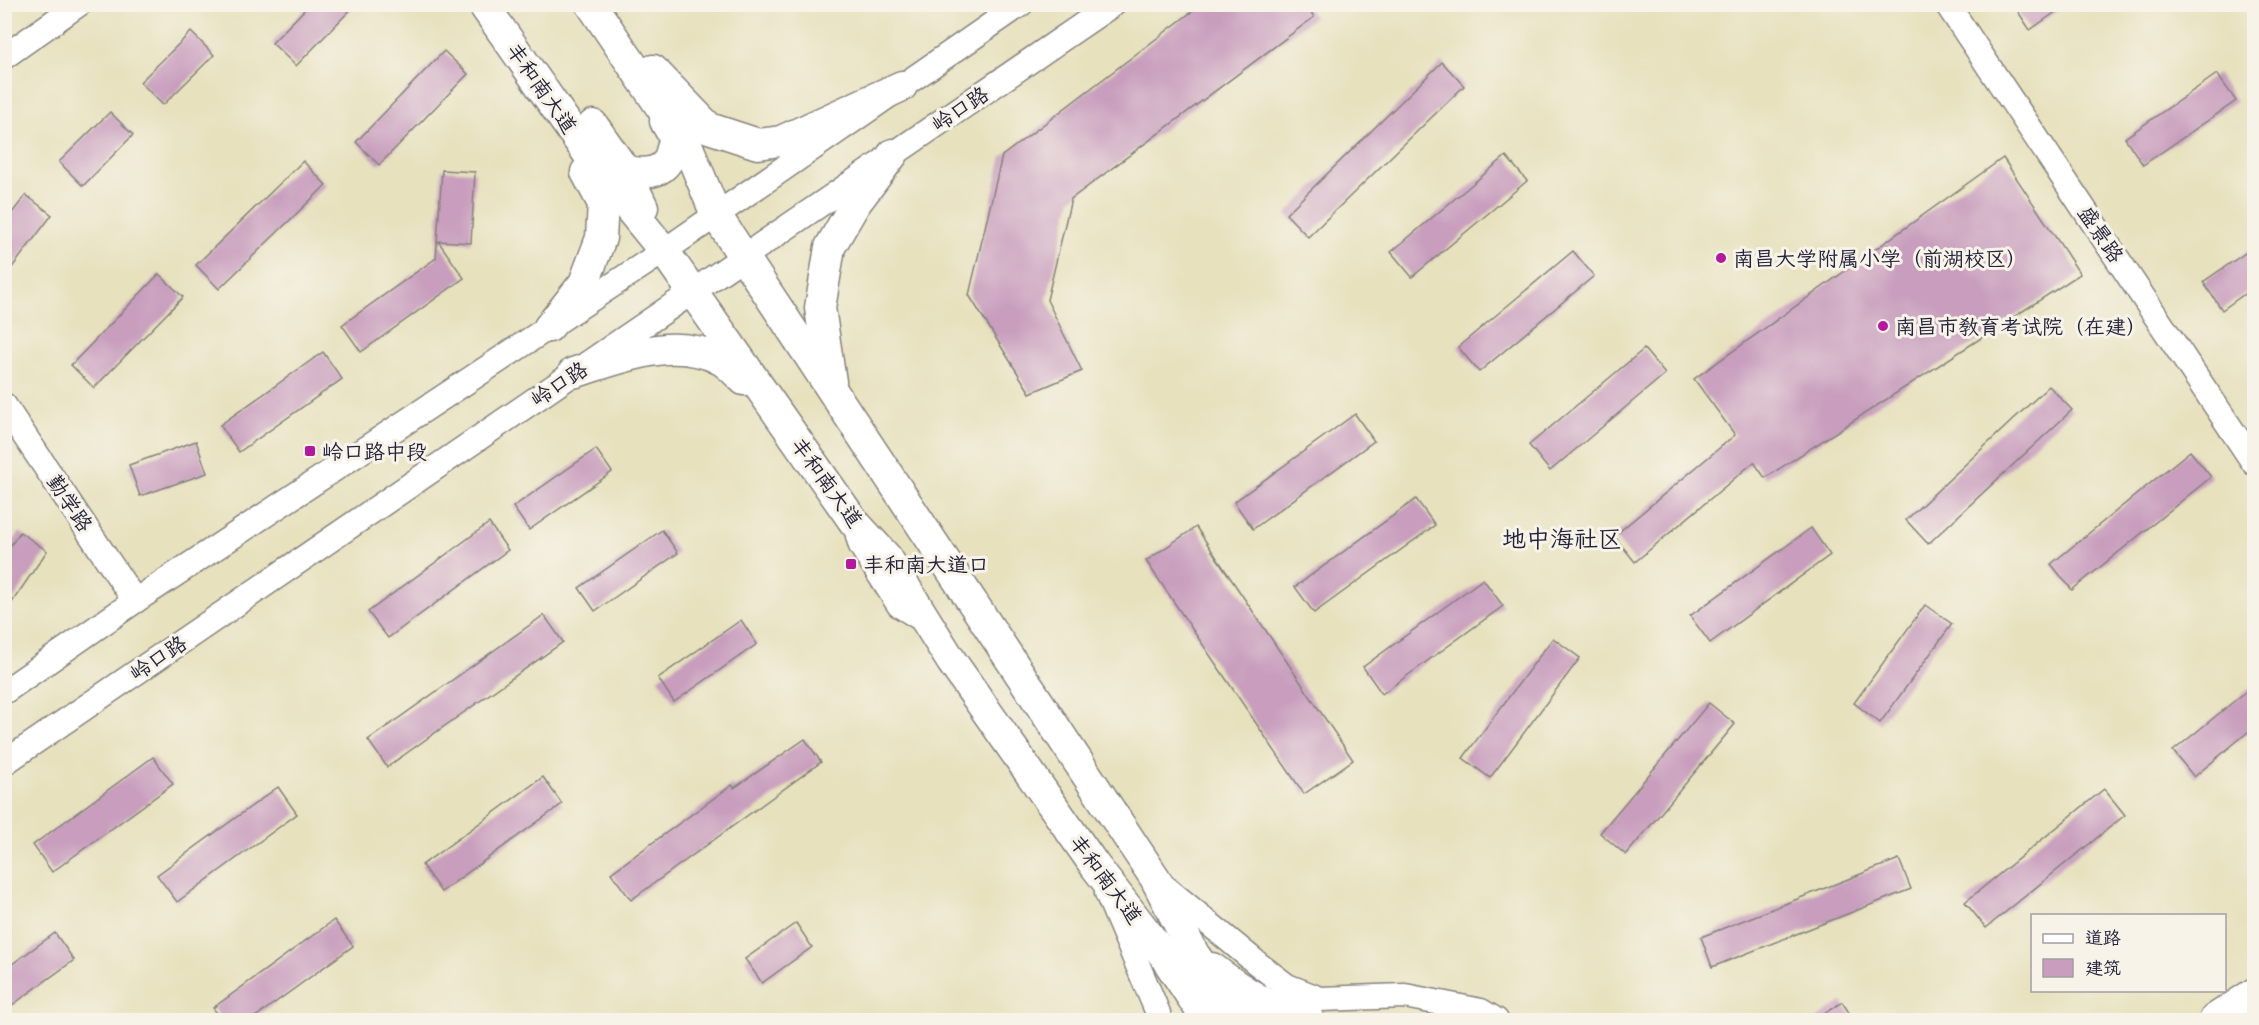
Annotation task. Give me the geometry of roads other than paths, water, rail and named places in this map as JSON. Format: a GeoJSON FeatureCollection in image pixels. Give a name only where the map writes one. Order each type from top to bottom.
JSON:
{"type":"FeatureCollection","features":[{"type":"Feature","properties":{"kind":"highway"},"geometry":{"type":"LineString","coordinates":[[2216,1020],[2254,995]]}},
{"type":"Feature","properties":{"kind":"main road","name":"丰和南大道"},"geometry":{"type":"LineString","coordinates":[[484,4],[607,181],[664,250],[854,522],[886,558],[926,621],[1095,866],[1163,954],[1207,1020]]}},
{"type":"Feature","properties":{"kind":"main road"},"geometry":{"type":"LineString","coordinates":[[484,4],[552,68],[626,172],[664,250]]}},
{"type":"Feature","properties":{"kind":"main road","name":"丰和南大道"},"geometry":{"type":"LineString","coordinates":[[592,5],[688,147],[716,215],[1155,878],[1194,954],[1240,1020]]}},
{"type":"Feature","properties":{"kind":"main road"},"geometry":{"type":"LineString","coordinates":[[592,5],[709,128],[758,144],[781,141],[902,86]]}},
{"type":"Feature","properties":{"kind":"main road"},"geometry":{"type":"LineString","coordinates":[[524,63],[603,204],[600,238],[584,283],[549,327]]}},
{"type":"Feature","properties":{"kind":"main road"},"geometry":{"type":"LineString","coordinates":[[575,136],[609,165],[626,172],[648,174],[663,167],[669,160],[674,138],[646,85]]}},
{"type":"Feature","properties":{"kind":"main road"},"geometry":{"type":"LineString","coordinates":[[833,391],[820,308],[830,247],[855,204],[893,154]]}},
{"type":"Feature","properties":{"kind":"main road"},"geometry":{"type":"LineString","coordinates":[[573,374],[649,350],[693,350],[719,359],[769,401]]}},
{"type":"Feature","properties":{"kind":"main road"},"geometry":{"type":"LineString","coordinates":[[1163,954],[1182,1020]]}},
{"type":"Feature","properties":{"kind":"main road"},"geometry":{"type":"LineString","coordinates":[[1194,954],[1243,991],[1286,1014],[1309,1020]]}},
{"type":"Feature","properties":{"kind":"street"},"geometry":{"type":"LineString","coordinates":[[4,57],[79,4]]}},
{"type":"Feature","properties":{"kind":"street"},"geometry":{"type":"LineString","coordinates":[[4,692],[135,601],[716,215],[1021,4]]}},
{"type":"Feature","properties":{"kind":"street","name":"岭口路"},"geometry":{"type":"LineString","coordinates":[[4,763],[1113,4]]}},
{"type":"Feature","properties":{"kind":"street","name":"盛景路"},"geometry":{"type":"LineString","coordinates":[[1947,4],[2254,463]]}},
{"type":"Feature","properties":{"kind":"street","name":"勤学路"},"geometry":{"type":"LineString","coordinates":[[4,405],[135,601]]}},
{"type":"Feature","properties":{"kind":"street"},"geometry":{"type":"LineString","coordinates":[[1095,866],[1159,1020]]}},
{"type":"Feature","properties":{"kind":"street"},"geometry":{"type":"LineString","coordinates":[[1155,878],[1287,986],[1320,999],[1405,996],[1481,1011],[1496,1020]]}},
{"type":"Feature","properties":{"kind":"place","name":"南昌大学附属小学（前湖校区）"},"geometry":{"type":"Point","coordinates":[1721,258]}},
{"type":"Feature","properties":{"kind":"place","name":"南昌市教育考试院（在建）"},"geometry":{"type":"Point","coordinates":[1883,326]}},
{"type":"Feature","properties":{"kind":"place","name":"岭口路中段"},"geometry":{"type":"Point","coordinates":[310,451]}},
{"type":"Feature","properties":{"kind":"place","name":"丰和南大道口"},"geometry":{"type":"Point","coordinates":[851,564]}},
{"type":"Feature","properties":{"kind":"district","name":"地中海社区"},"geometry":{"type":"Point","coordinates":[1562,538]}}]}
